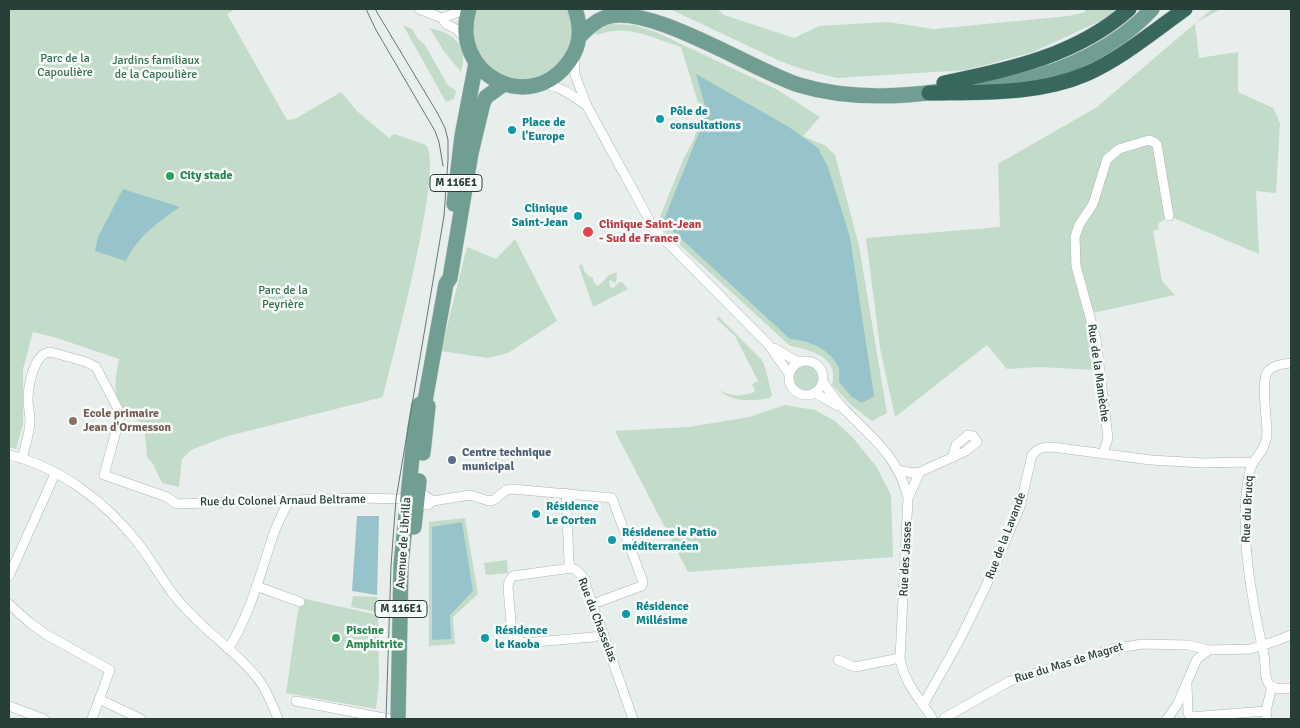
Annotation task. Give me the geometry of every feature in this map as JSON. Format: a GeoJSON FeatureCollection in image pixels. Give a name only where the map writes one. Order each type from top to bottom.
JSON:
{"type":"FeatureCollection","features":[{"type":"Feature","properties":{"kind":"highway"},"geometry":{"type":"LineString","coordinates":[[944,83],[1008,70],[1039,60],[1094,34],[1117,19],[1128,9]]}},
{"type":"Feature","properties":{"kind":"highway"},"geometry":{"type":"LineString","coordinates":[[929,93],[1028,89],[1073,79],[1111,60],[1185,9]]}},
{"type":"Feature","properties":{"kind":"main road"},"geometry":{"type":"LineString","coordinates":[[468,9],[466,39],[468,48],[476,63],[489,76],[504,84],[523,87],[541,83],[554,77],[566,67],[574,54],[579,37],[579,23],[575,9]]}},
{"type":"Feature","properties":{"kind":"main road"},"geometry":{"type":"LineString","coordinates":[[637,9],[653,12],[688,26],[778,69],[805,79],[863,89],[1016,77],[1046,69],[1094,48],[1119,32],[1145,9]]}},
{"type":"Feature","properties":{"kind":"main road"},"geometry":{"type":"LineString","coordinates":[[579,37],[591,25],[608,16],[650,19],[798,84],[838,94],[865,96],[929,93],[1018,82],[1047,73],[1076,62],[1099,50],[1142,19],[1152,9]]}},
{"type":"Feature","properties":{"kind":"main road","name":"Avenue de Librilla"},"geometry":{"type":"LineString","coordinates":[[414,500],[415,428],[419,406],[424,401],[446,284],[450,278],[476,63]]}},
{"type":"Feature","properties":{"kind":"main road","name":"Avenue de Librilla"},"geometry":{"type":"LineString","coordinates":[[468,138],[486,97],[504,84]]}},
{"type":"Feature","properties":{"kind":"main road","name":"Avenue de Librilla"},"geometry":{"type":"LineString","coordinates":[[398,719],[401,572],[428,406],[424,401]]}},
{"type":"Feature","properties":{"kind":"main road","name":"Avenue de Librilla"},"geometry":{"type":"LineString","coordinates":[[406,719],[410,570],[417,443],[415,428]]}},
{"type":"Feature","properties":{"kind":"main road","name":"M 116E1"},"geometry":{"type":"LineString","coordinates":[[391,719],[393,661],[400,637]]}},
{"type":"Feature","properties":{"kind":"street"},"geometry":{"type":"LineString","coordinates":[[419,9],[442,18],[446,24],[456,29],[466,39]]}},
{"type":"Feature","properties":{"kind":"street"},"geometry":{"type":"LineString","coordinates":[[442,18],[468,9]]}},
{"type":"Feature","properties":{"kind":"street","name":"Rue des Jasses"},"geometry":{"type":"LineString","coordinates":[[574,54],[575,75],[587,106],[654,229],[768,344],[789,374],[790,383],[795,391],[805,396],[816,393],[847,412]]}},
{"type":"Feature","properties":{"kind":"street","name":"Rue des Jasses"},"geometry":{"type":"LineString","coordinates":[[541,83],[562,89],[587,106]]}},
{"type":"Feature","properties":{"kind":"street","name":"Rue de la Mamèche"},"geometry":{"type":"LineString","coordinates":[[1103,454],[1108,438],[1096,339],[1076,266],[1075,237],[1079,225],[1093,204],[1108,159],[1119,149],[1148,140],[1157,145],[1169,216]]}},
{"type":"Feature","properties":{"kind":"street","name":"Rue des Jasses"},"geometry":{"type":"LineString","coordinates":[[768,344],[798,362],[810,361],[819,366],[824,382],[831,394],[870,433],[889,455],[898,470],[908,498],[900,658],[902,670],[907,682],[931,719],[940,716],[945,719]]}},
{"type":"Feature","properties":{"kind":"street","name":"Rue du Colonel Arnaud Beltrame"},"geometry":{"type":"LineString","coordinates":[[22,459],[30,420],[28,399],[32,375],[40,356],[45,352],[51,352],[86,362],[96,367],[117,406],[120,418],[104,475],[167,498],[176,504],[358,498],[414,500],[470,495],[489,501],[494,500],[506,490],[512,489],[612,498],[643,582],[642,586],[593,604]]}},
{"type":"Feature","properties":{"kind":"street"},"geometry":{"type":"LineString","coordinates":[[789,374],[798,362]]}},
{"type":"Feature","properties":{"kind":"street","name":"Rue du Brucq"},"geometry":{"type":"LineString","coordinates":[[1272,686],[1267,680],[1246,555],[1247,494],[1252,462],[1261,454],[1265,446],[1267,434],[1265,382],[1267,373],[1271,368],[1278,365],[1291,363]]}},
{"type":"Feature","properties":{"kind":"street"},"geometry":{"type":"LineString","coordinates":[[816,393],[824,382]]}},
{"type":"Feature","properties":{"kind":"street","name":"Rue de la Lavande"},"geometry":{"type":"LineString","coordinates":[[923,705],[986,586],[1020,507],[1032,455],[1040,448],[1047,447],[1151,460],[1203,463],[1252,462]]}},
{"type":"Feature","properties":{"kind":"street"},"geometry":{"type":"LineString","coordinates":[[9,455],[38,464],[82,490],[115,518],[140,545],[169,589],[191,614],[258,678],[278,719]]}},
{"type":"Feature","properties":{"kind":"street"},"geometry":{"type":"LineString","coordinates":[[898,470],[912,473],[920,472],[952,458]]}},
{"type":"Feature","properties":{"kind":"street"},"geometry":{"type":"LineString","coordinates":[[908,498],[920,472]]}},
{"type":"Feature","properties":{"kind":"street"},"geometry":{"type":"LineString","coordinates":[[9,576],[55,474]]}},
{"type":"Feature","properties":{"kind":"street","name":"Rue du Chasselas"},"geometry":{"type":"LineString","coordinates":[[566,493],[569,562],[572,568],[584,577],[633,719]]}},
{"type":"Feature","properties":{"kind":"street"},"geometry":{"type":"LineString","coordinates":[[228,649],[237,636],[273,534],[289,500]]}},
{"type":"Feature","properties":{"kind":"street"},"geometry":{"type":"LineString","coordinates":[[572,568],[513,576],[509,581],[508,588],[512,634],[514,638],[522,643],[593,637],[604,634]]}},
{"type":"Feature","properties":{"kind":"street"},"geometry":{"type":"LineString","coordinates":[[256,586],[300,602]]}},
{"type":"Feature","properties":{"kind":"street"},"geometry":{"type":"LineString","coordinates":[[9,604],[47,635],[110,670],[92,719]]}},
{"type":"Feature","properties":{"kind":"street","name":"Rue du Mas de Magret"},"geometry":{"type":"LineString","coordinates":[[945,719],[1010,681],[1113,649],[1142,644],[1188,645],[1208,650],[1250,648],[1291,635]]}},
{"type":"Feature","properties":{"kind":"street"},"geometry":{"type":"LineString","coordinates":[[1188,645],[1197,659]]}},
{"type":"Feature","properties":{"kind":"street"},"geometry":{"type":"LineString","coordinates":[[1167,719],[1177,705],[1187,685],[1197,659],[1208,650]]}},
{"type":"Feature","properties":{"kind":"street"},"geometry":{"type":"LineString","coordinates":[[838,660],[855,666],[900,658]]}},
{"type":"Feature","properties":{"kind":"street"},"geometry":{"type":"LineString","coordinates":[[1187,685],[1188,713],[1191,718],[1266,715],[1272,686],[1282,689],[1291,688]]}},
{"type":"Feature","properties":{"kind":"street"},"geometry":{"type":"LineString","coordinates":[[99,699],[141,719]]}},
{"type":"Feature","properties":{"kind":"street"},"geometry":{"type":"LineString","coordinates":[[296,701],[391,719]]}},
{"type":"Feature","properties":{"kind":"street"},"geometry":{"type":"LineString","coordinates":[[9,706],[44,719]]}},
{"type":"Feature","properties":{"kind":"green space"},"geometry":{"type":"Polygon","coordinates":[[[9,9],[235,9],[227,14],[287,120],[295,119],[341,92],[357,111],[389,138],[394,134],[426,145],[430,160],[423,225],[383,397],[228,436],[191,450],[182,459],[179,487],[162,483],[152,462],[147,457],[144,423],[124,416],[116,394],[116,375],[119,359],[33,332],[23,369],[23,424],[16,449],[9,447],[9,9]]]}},
{"type":"Feature","properties":{"kind":"green space","name":"Place de l'Europe"},"geometry":{"type":"Polygon","coordinates":[[[475,9],[569,9],[574,29],[570,48],[552,71],[525,81],[497,75],[476,54],[471,25],[475,9]]]}},
{"type":"Feature","properties":{"kind":"green space"},"geometry":{"type":"Polygon","coordinates":[[[670,9],[717,9],[724,15],[794,38],[819,26],[887,22],[934,29],[1069,16],[1085,12],[1085,9],[1118,9],[1109,17],[1033,52],[967,70],[837,78],[780,61],[670,9]]]}},
{"type":"Feature","properties":{"kind":"green space"},"geometry":{"type":"Polygon","coordinates":[[[1212,9],[1221,9],[1197,22],[1212,9]]]}},
{"type":"Feature","properties":{"kind":"green space"},"geometry":{"type":"Polygon","coordinates":[[[1195,23],[1199,58],[1238,52],[1238,92],[1273,108],[1280,123],[1276,193],[1256,191],[1259,254],[1169,216],[1158,224],[1159,229],[1153,231],[1162,281],[1175,295],[1097,312],[1085,311],[1095,370],[1039,367],[1007,369],[987,345],[895,417],[880,348],[866,238],[1000,227],[998,164],[1097,107],[1195,23]]]}},
{"type":"Feature","properties":{"kind":"green space"},"geometry":{"type":"Polygon","coordinates":[[[610,24],[633,25],[656,32],[776,89],[820,117],[803,136],[826,146],[835,155],[859,246],[887,413],[872,421],[852,406],[832,385],[833,371],[825,359],[820,355],[790,346],[657,224],[683,160],[694,139],[701,112],[681,47],[629,31],[597,35],[594,32],[610,24]]]}},
{"type":"Feature","properties":{"kind":"green space"},"geometry":{"type":"Polygon","coordinates":[[[403,25],[412,29],[418,39],[425,45],[447,84],[456,91],[454,99],[446,102],[403,25]]]}},
{"type":"Feature","properties":{"kind":"green space"},"geometry":{"type":"Polygon","coordinates":[[[430,28],[453,37],[458,42],[463,55],[461,72],[443,50],[430,28]]]}},
{"type":"Feature","properties":{"kind":"green space"},"geometry":{"type":"Polygon","coordinates":[[[515,239],[557,321],[508,353],[488,358],[441,351],[467,247],[496,259],[515,239]]]}},
{"type":"Feature","properties":{"kind":"green space"},"geometry":{"type":"Polygon","coordinates":[[[582,264],[586,273],[593,278],[597,286],[608,276],[617,273],[616,283],[609,280],[610,287],[614,288],[618,283],[622,282],[628,289],[593,307],[579,266],[582,264]]]}},
{"type":"Feature","properties":{"kind":"green space"},"geometry":{"type":"Polygon","coordinates":[[[718,316],[761,359],[772,395],[770,398],[757,400],[737,399],[720,390],[733,395],[746,394],[755,391],[752,384],[758,381],[735,336],[717,319],[718,316]]]}},
{"type":"Feature","properties":{"kind":"green space"},"geometry":{"type":"Polygon","coordinates":[[[806,366],[811,367],[817,373],[817,383],[811,389],[806,390],[801,389],[795,383],[794,378],[795,373],[801,367],[806,366]]]}},
{"type":"Feature","properties":{"kind":"green space"},"geometry":{"type":"Polygon","coordinates":[[[785,405],[815,410],[835,421],[853,438],[876,466],[891,495],[893,557],[688,572],[615,431],[689,427],[749,417],[785,405]]]}},
{"type":"Feature","properties":{"kind":"green space"},"geometry":{"type":"Polygon","coordinates":[[[465,518],[478,594],[453,617],[455,644],[429,646],[429,522],[465,518]]]}},
{"type":"Feature","properties":{"kind":"green space"},"geometry":{"type":"Polygon","coordinates":[[[507,560],[508,573],[486,575],[484,563],[507,560]]]}},
{"type":"Feature","properties":{"kind":"green space"},"geometry":{"type":"Polygon","coordinates":[[[353,596],[377,597],[378,612],[351,607],[353,596]]]}},
{"type":"Feature","properties":{"kind":"green space","name":"Piscine Amphitrite"},"geometry":{"type":"Polygon","coordinates":[[[301,598],[378,615],[379,681],[376,709],[286,693],[301,598]]]}},
{"type":"Feature","properties":{"kind":"water"},"geometry":{"type":"Polygon","coordinates":[[[696,74],[789,127],[818,148],[828,167],[850,237],[874,396],[862,403],[852,397],[839,382],[839,368],[830,355],[818,346],[790,339],[663,222],[707,113],[696,74]]]}},
{"type":"Feature","properties":{"kind":"water"},"geometry":{"type":"Polygon","coordinates":[[[123,189],[180,207],[142,237],[126,261],[95,251],[98,237],[123,189]]]}},
{"type":"Feature","properties":{"kind":"water"},"geometry":{"type":"Polygon","coordinates":[[[357,516],[379,516],[377,595],[352,591],[357,516]]]}},
{"type":"Feature","properties":{"kind":"water"},"geometry":{"type":"Polygon","coordinates":[[[462,522],[473,591],[450,615],[451,639],[432,640],[432,527],[462,522]]]}},
{"type":"Feature","properties":{"kind":"tram line"},"geometry":{"type":"LineString","coordinates":[[366,9],[376,30],[435,131],[443,166]]}},
{"type":"Feature","properties":{"kind":"tram line"},"geometry":{"type":"LineString","coordinates":[[375,9],[438,114],[445,128],[448,140],[444,216],[396,499],[391,566],[386,719]]}},
{"type":"Feature","properties":{"kind":"place","name":"Pôle de consultations"},"geometry":{"type":"Point","coordinates":[660,119]}},
{"type":"Feature","properties":{"kind":"place","name":"Place de l'Europe"},"geometry":{"type":"Point","coordinates":[512,130]}},
{"type":"Feature","properties":{"kind":"place","name":"City stade"},"geometry":{"type":"Point","coordinates":[170,176]}},
{"type":"Feature","properties":{"kind":"place","name":"Clinique Saint-Jean"},"geometry":{"type":"Point","coordinates":[578,216]}},
{"type":"Feature","properties":{"kind":"place","name":"Clinique Saint-Jean - Sud de France"},"geometry":{"type":"Point","coordinates":[588,232]}},
{"type":"Feature","properties":{"kind":"place","name":"Ecole primaire Jean d'Ormesson"},"geometry":{"type":"Point","coordinates":[73,421]}},
{"type":"Feature","properties":{"kind":"place","name":"Centre technique municipal"},"geometry":{"type":"Point","coordinates":[452,460]}},
{"type":"Feature","properties":{"kind":"place","name":"Résidence Le Corten"},"geometry":{"type":"Point","coordinates":[536,514]}},
{"type":"Feature","properties":{"kind":"place","name":"Résidence le Patio méditerranéen"},"geometry":{"type":"Point","coordinates":[612,540]}},
{"type":"Feature","properties":{"kind":"place","name":"Résidence Millésime"},"geometry":{"type":"Point","coordinates":[626,614]}},
{"type":"Feature","properties":{"kind":"place","name":"Piscine Amphitrite"},"geometry":{"type":"Point","coordinates":[336,638]}},
{"type":"Feature","properties":{"kind":"place","name":"Résidence le Kaoba"},"geometry":{"type":"Point","coordinates":[485,638]}},
{"type":"Feature","properties":{"kind":"park label","name":"Parc de la Capoulière"},"geometry":{"type":"Point","coordinates":[65,66]}},
{"type":"Feature","properties":{"kind":"park label","name":"Jardins familiaux de la Capoulière"},"geometry":{"type":"Point","coordinates":[156,68]}},
{"type":"Feature","properties":{"kind":"park label","name":"Parc de la Peyrière"},"geometry":{"type":"Point","coordinates":[283,298]}}]}
